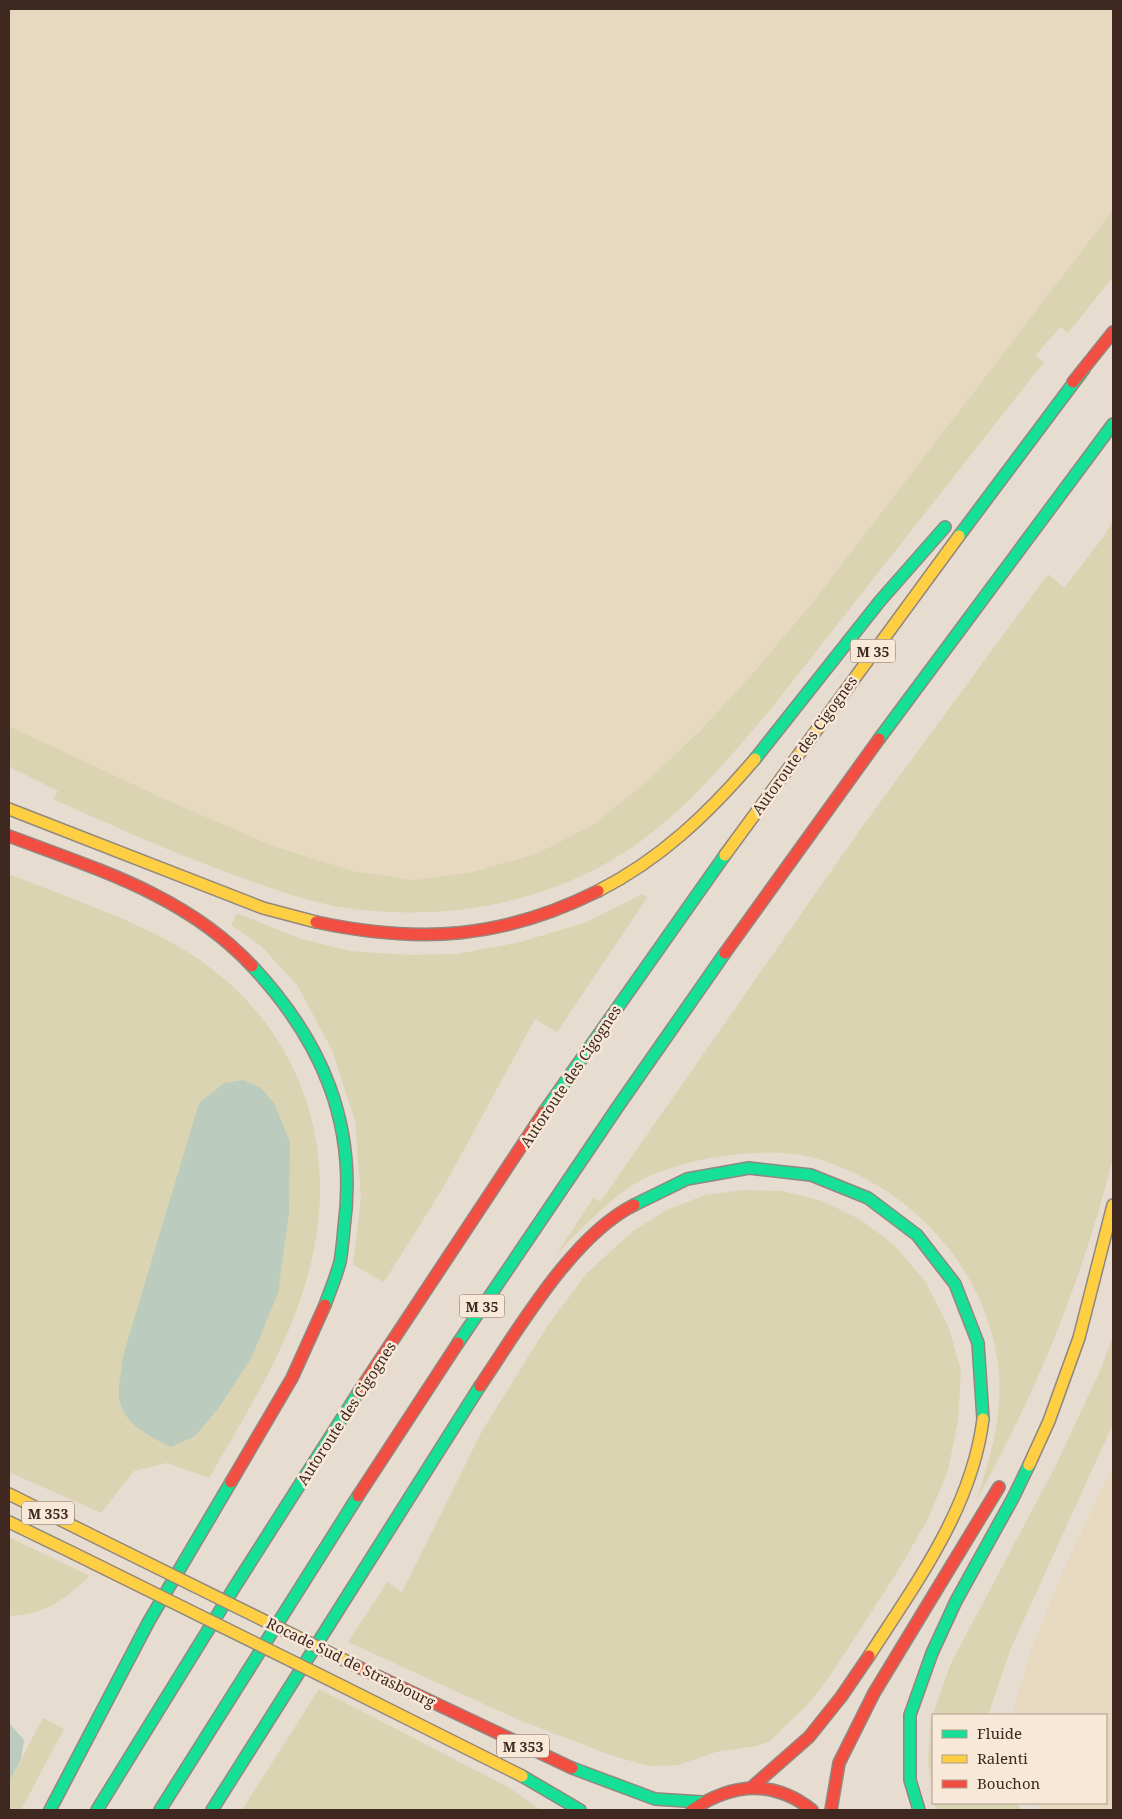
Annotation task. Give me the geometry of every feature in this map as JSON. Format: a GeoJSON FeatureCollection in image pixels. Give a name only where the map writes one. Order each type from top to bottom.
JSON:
{"type":"FeatureCollection","features":[{"type":"Feature","properties":{"kind":"highway","name":"M 35"},"geometry":{"type":"LineString","coordinates":[[1084,369],[1113,332]]}},
{"type":"Feature","properties":{"kind":"highway"},"geometry":{"type":"LineString","coordinates":[[982,486],[1084,369]]}},
{"type":"Feature","properties":{"kind":"highway","name":"Autoroute des Cigognes"},"geometry":{"type":"LineString","coordinates":[[97,1810],[252,1557],[436,1273],[567,1080],[666,936],[838,697],[1084,369]]}},
{"type":"Feature","properties":{"kind":"highway","name":"M 35"},"geometry":{"type":"LineString","coordinates":[[160,1810],[397,1436],[614,1110],[816,823],[924,674],[1113,424]]}},
{"type":"Feature","properties":{"kind":"highway"},"geometry":{"type":"LineString","coordinates":[[9,809],[180,876],[298,918],[365,931],[410,936],[462,935],[520,925],[576,904],[646,865],[697,823],[776,732],[872,610],[956,515]]}},
{"type":"Feature","properties":{"kind":"highway"},"geometry":{"type":"LineString","coordinates":[[9,804],[67,831]]}},
{"type":"Feature","properties":{"kind":"highway"},"geometry":{"type":"LineString","coordinates":[[9,836],[133,884],[198,918],[239,952],[279,994],[312,1045],[328,1084],[345,1137],[348,1200],[340,1261],[320,1320],[292,1378],[150,1621],[50,1810]]}},
{"type":"Feature","properties":{"kind":"highway"},"geometry":{"type":"LineString","coordinates":[[212,1810],[460,1416],[558,1276],[591,1238],[633,1204],[663,1187],[702,1174],[743,1167],[782,1168],[817,1176],[851,1188],[880,1203],[908,1226],[936,1256],[958,1291],[976,1332],[983,1373],[984,1411],[975,1460],[960,1502],[937,1546],[906,1597],[855,1678],[833,1708],[809,1737],[752,1788]]}},
{"type":"Feature","properties":{"kind":"highway"},"geometry":{"type":"LineString","coordinates":[[919,1810],[910,1780],[910,1715],[932,1653],[956,1601],[1013,1498],[1049,1421],[1079,1338],[1113,1205]]}},
{"type":"Feature","properties":{"kind":"highway"},"geometry":{"type":"LineString","coordinates":[[1048,1387],[1071,1334],[1101,1250]]}},
{"type":"Feature","properties":{"kind":"highway"},"geometry":{"type":"LineString","coordinates":[[831,1810],[840,1763],[874,1693],[1003,1478]]}},
{"type":"Feature","properties":{"kind":"highway","name":"Rocade Sud de Strasbourg"},"geometry":{"type":"LineString","coordinates":[[9,1494],[352,1664],[546,1757],[606,1782],[654,1799],[702,1802]]}},
{"type":"Feature","properties":{"kind":"highway","name":"Rocade Sud de Strasbourg"},"geometry":{"type":"LineString","coordinates":[[9,1522],[535,1782],[580,1810]]}},
{"type":"Feature","properties":{"kind":"highway"},"geometry":{"type":"LineString","coordinates":[[692,1810],[702,1802],[726,1791],[752,1788],[781,1792],[807,1805],[812,1810]]}},
{"type":"Feature","properties":{"kind":"shaded area"},"geometry":{"type":"Polygon","coordinates":[[[9,9],[1113,9],[1113,210],[813,602],[753,673],[701,730],[647,781],[593,825],[536,854],[472,872],[415,880],[353,871],[273,846],[160,797],[9,726],[9,9]]]}},
{"type":"Feature","properties":{"kind":"shaded area"},"geometry":{"type":"Polygon","coordinates":[[[1113,210],[1113,277],[1068,333],[1060,327],[1036,355],[1044,362],[770,710],[713,776],[666,821],[616,858],[581,876],[543,891],[505,902],[466,909],[386,912],[346,908],[304,899],[263,886],[144,839],[53,799],[58,791],[9,768],[9,726],[160,797],[273,846],[353,871],[415,880],[472,872],[536,854],[593,825],[647,781],[701,730],[753,673],[813,602],[1113,210]]]}},
{"type":"Feature","properties":{"kind":"shaded area"},"geometry":{"type":"Polygon","coordinates":[[[1113,520],[1113,1158],[1087,1248],[1056,1334],[1019,1418],[976,1501],[992,1448],[998,1413],[999,1376],[989,1324],[976,1291],[958,1261],[937,1234],[912,1210],[884,1190],[854,1173],[821,1160],[801,1155],[756,1153],[710,1158],[687,1163],[647,1177],[622,1192],[598,1212],[556,1255],[594,1197],[600,1202],[859,831],[1048,574],[1064,588],[1104,536],[1113,520]]]}},
{"type":"Feature","properties":{"kind":"shaded area"},"geometry":{"type":"Polygon","coordinates":[[[9,874],[96,908],[161,937],[181,948],[222,977],[256,1011],[283,1049],[302,1090],[315,1134],[320,1181],[317,1229],[307,1278],[299,1305],[288,1331],[251,1406],[209,1478],[167,1463],[134,1471],[101,1513],[9,1472],[9,874]]]}},
{"type":"Feature","properties":{"kind":"shaded area"},"geometry":{"type":"Polygon","coordinates":[[[643,894],[647,898],[557,1032],[535,1019],[443,1188],[384,1282],[353,1265],[361,1197],[355,1121],[332,1050],[297,985],[261,946],[231,925],[237,913],[298,938],[350,951],[409,955],[456,954],[520,942],[584,923],[643,894]]]}},
{"type":"Feature","properties":{"kind":"shaded area"},"geometry":{"type":"Polygon","coordinates":[[[244,1080],[261,1088],[274,1103],[290,1142],[289,1213],[278,1293],[252,1357],[218,1409],[195,1436],[171,1447],[145,1433],[130,1421],[124,1413],[119,1395],[123,1356],[199,1103],[224,1083],[244,1080]]]}},
{"type":"Feature","properties":{"kind":"shaded area"},"geometry":{"type":"Polygon","coordinates":[[[743,1190],[782,1191],[823,1201],[861,1220],[893,1244],[925,1281],[949,1328],[961,1371],[958,1422],[948,1470],[929,1517],[901,1566],[834,1670],[811,1701],[769,1742],[756,1746],[716,1752],[678,1765],[649,1766],[613,1756],[519,1720],[348,1642],[387,1582],[402,1592],[482,1431],[546,1328],[587,1273],[633,1231],[667,1210],[705,1195],[743,1190]]]}},
{"type":"Feature","properties":{"kind":"shaded area"},"geometry":{"type":"Polygon","coordinates":[[[1113,1336],[1113,1424],[1011,1648],[988,1714],[933,1714],[951,1663],[1055,1467],[1100,1371],[1113,1336]]]}},
{"type":"Feature","properties":{"kind":"shaded area"},"geometry":{"type":"Polygon","coordinates":[[[1113,1465],[1113,1810],[1042,1810],[1036,1804],[1107,1804],[1107,1714],[1012,1714],[1028,1659],[1064,1569],[1113,1465]]]}},
{"type":"Feature","properties":{"kind":"shaded area"},"geometry":{"type":"Polygon","coordinates":[[[9,1537],[90,1576],[71,1593],[53,1605],[22,1615],[9,1616],[9,1537]]]}},
{"type":"Feature","properties":{"kind":"shaded area"},"geometry":{"type":"Polygon","coordinates":[[[319,1689],[508,1787],[541,1810],[242,1810],[319,1689]]]}},
{"type":"Feature","properties":{"kind":"shaded area"},"geometry":{"type":"Polygon","coordinates":[[[932,1716],[932,1788],[928,1761],[932,1716]]]}},
{"type":"Feature","properties":{"kind":"shaded area"},"geometry":{"type":"Polygon","coordinates":[[[43,1718],[64,1729],[21,1810],[9,1810],[9,1782],[43,1718]]]}},
{"type":"Feature","properties":{"kind":"shaded area"},"geometry":{"type":"Polygon","coordinates":[[[9,1723],[24,1740],[21,1759],[9,1782],[9,1723]]]}},
{"type":"Feature","properties":{"kind":"shaded area"},"geometry":{"type":"Polygon","coordinates":[[[934,1804],[1017,1804],[1022,1810],[937,1810],[934,1804]]]}},
{"type":"Feature","properties":{"kind":"traffic: fast"},"geometry":{"type":"LineString","coordinates":[[959,536],[1084,369]]}},
{"type":"Feature","properties":{"kind":"traffic: fast"},"geometry":{"type":"LineString","coordinates":[[879,739],[1113,424]]}},
{"type":"Feature","properties":{"kind":"traffic: fast"},"geometry":{"type":"LineString","coordinates":[[755,759],[880,601],[945,527]]}},
{"type":"Feature","properties":{"kind":"traffic: fast"},"geometry":{"type":"LineString","coordinates":[[544,1112],[725,855]]}},
{"type":"Feature","properties":{"kind":"traffic: fast"},"geometry":{"type":"LineString","coordinates":[[458,1343],[619,1105],[725,953]]}},
{"type":"Feature","properties":{"kind":"traffic: fast"},"geometry":{"type":"LineString","coordinates":[[252,966],[277,995],[298,1024],[316,1054],[329,1086],[339,1119],[345,1154],[347,1190],[340,1262],[325,1305]]}},
{"type":"Feature","properties":{"kind":"traffic: fast"},"geometry":{"type":"LineString","coordinates":[[634,1205],[687,1179],[749,1168],[811,1175],[868,1198],[917,1235],[955,1284],[978,1343],[983,1419]]}},
{"type":"Feature","properties":{"kind":"traffic: fast"},"geometry":{"type":"LineString","coordinates":[[212,1810],[480,1386]]}},
{"type":"Feature","properties":{"kind":"traffic: fast"},"geometry":{"type":"LineString","coordinates":[[97,1810],[234,1588],[358,1393]]}},
{"type":"Feature","properties":{"kind":"traffic: fast"},"geometry":{"type":"LineString","coordinates":[[919,1810],[910,1780],[910,1715],[932,1653],[956,1601],[1013,1498],[1029,1465]]}},
{"type":"Feature","properties":{"kind":"traffic: fast"},"geometry":{"type":"LineString","coordinates":[[50,1810],[149,1621],[231,1482]]}},
{"type":"Feature","properties":{"kind":"traffic: fast"},"geometry":{"type":"LineString","coordinates":[[160,1810],[358,1496]]}},
{"type":"Feature","properties":{"kind":"traffic: fast"},"geometry":{"type":"LineString","coordinates":[[572,1768],[655,1799],[702,1802]]}},
{"type":"Feature","properties":{"kind":"traffic: fast"},"geometry":{"type":"LineString","coordinates":[[522,1776],[580,1810]]}},
{"type":"Feature","properties":{"kind":"traffic: slow"},"geometry":{"type":"LineString","coordinates":[[725,855],[959,536]]}},
{"type":"Feature","properties":{"kind":"traffic: slow"},"geometry":{"type":"LineString","coordinates":[[598,891],[643,864],[683,833],[720,798],[755,759]]}},
{"type":"Feature","properties":{"kind":"traffic: slow"},"geometry":{"type":"LineString","coordinates":[[9,809],[263,908],[316,922]]}},
{"type":"Feature","properties":{"kind":"traffic: slow"},"geometry":{"type":"LineString","coordinates":[[1029,1465],[1049,1421],[1079,1338],[1113,1205]]}},
{"type":"Feature","properties":{"kind":"traffic: slow"},"geometry":{"type":"LineString","coordinates":[[869,1656],[923,1572],[954,1514],[977,1452],[983,1419]]}},
{"type":"Feature","properties":{"kind":"traffic: slow"},"geometry":{"type":"LineString","coordinates":[[9,1494],[87,1533]]}},
{"type":"Feature","properties":{"kind":"traffic: slow"},"geometry":{"type":"LineString","coordinates":[[9,1522],[73,1553]]}},
{"type":"Feature","properties":{"kind":"traffic: slow"},"geometry":{"type":"LineString","coordinates":[[87,1533],[352,1664]]}},
{"type":"Feature","properties":{"kind":"traffic: slow"},"geometry":{"type":"LineString","coordinates":[[73,1553],[338,1684]]}},
{"type":"Feature","properties":{"kind":"traffic: slow"},"geometry":{"type":"LineString","coordinates":[[338,1684],[522,1776]]}},
{"type":"Feature","properties":{"kind":"traffic: jam"},"geometry":{"type":"LineString","coordinates":[[1073,382],[1113,332]]}},
{"type":"Feature","properties":{"kind":"traffic: jam"},"geometry":{"type":"LineString","coordinates":[[725,953],[879,739]]}},
{"type":"Feature","properties":{"kind":"traffic: jam"},"geometry":{"type":"LineString","coordinates":[[9,836],[107,873],[169,902],[198,920],[226,941],[252,966]]}},
{"type":"Feature","properties":{"kind":"traffic: jam"},"geometry":{"type":"LineString","coordinates":[[316,922],[390,933],[426,935],[460,933],[494,928],[528,919],[563,907],[598,891]]}},
{"type":"Feature","properties":{"kind":"traffic: jam"},"geometry":{"type":"LineString","coordinates":[[358,1393],[544,1112]]}},
{"type":"Feature","properties":{"kind":"traffic: jam"},"geometry":{"type":"LineString","coordinates":[[480,1386],[529,1312],[568,1261],[589,1238],[611,1219],[634,1205]]}},
{"type":"Feature","properties":{"kind":"traffic: jam"},"geometry":{"type":"LineString","coordinates":[[231,1482],[292,1378],[325,1305]]}},
{"type":"Feature","properties":{"kind":"traffic: jam"},"geometry":{"type":"LineString","coordinates":[[358,1496],[458,1343]]}},
{"type":"Feature","properties":{"kind":"traffic: jam"},"geometry":{"type":"LineString","coordinates":[[831,1810],[839,1763],[874,1693],[999,1487]]}},
{"type":"Feature","properties":{"kind":"traffic: jam"},"geometry":{"type":"LineString","coordinates":[[752,1787],[809,1737],[841,1697],[869,1656]]}},
{"type":"Feature","properties":{"kind":"traffic: jam"},"geometry":{"type":"LineString","coordinates":[[352,1664],[572,1768]]}},
{"type":"Feature","properties":{"kind":"traffic: jam"},"geometry":{"type":"LineString","coordinates":[[692,1810],[722,1794],[752,1788],[782,1793],[812,1810]]}}]}
